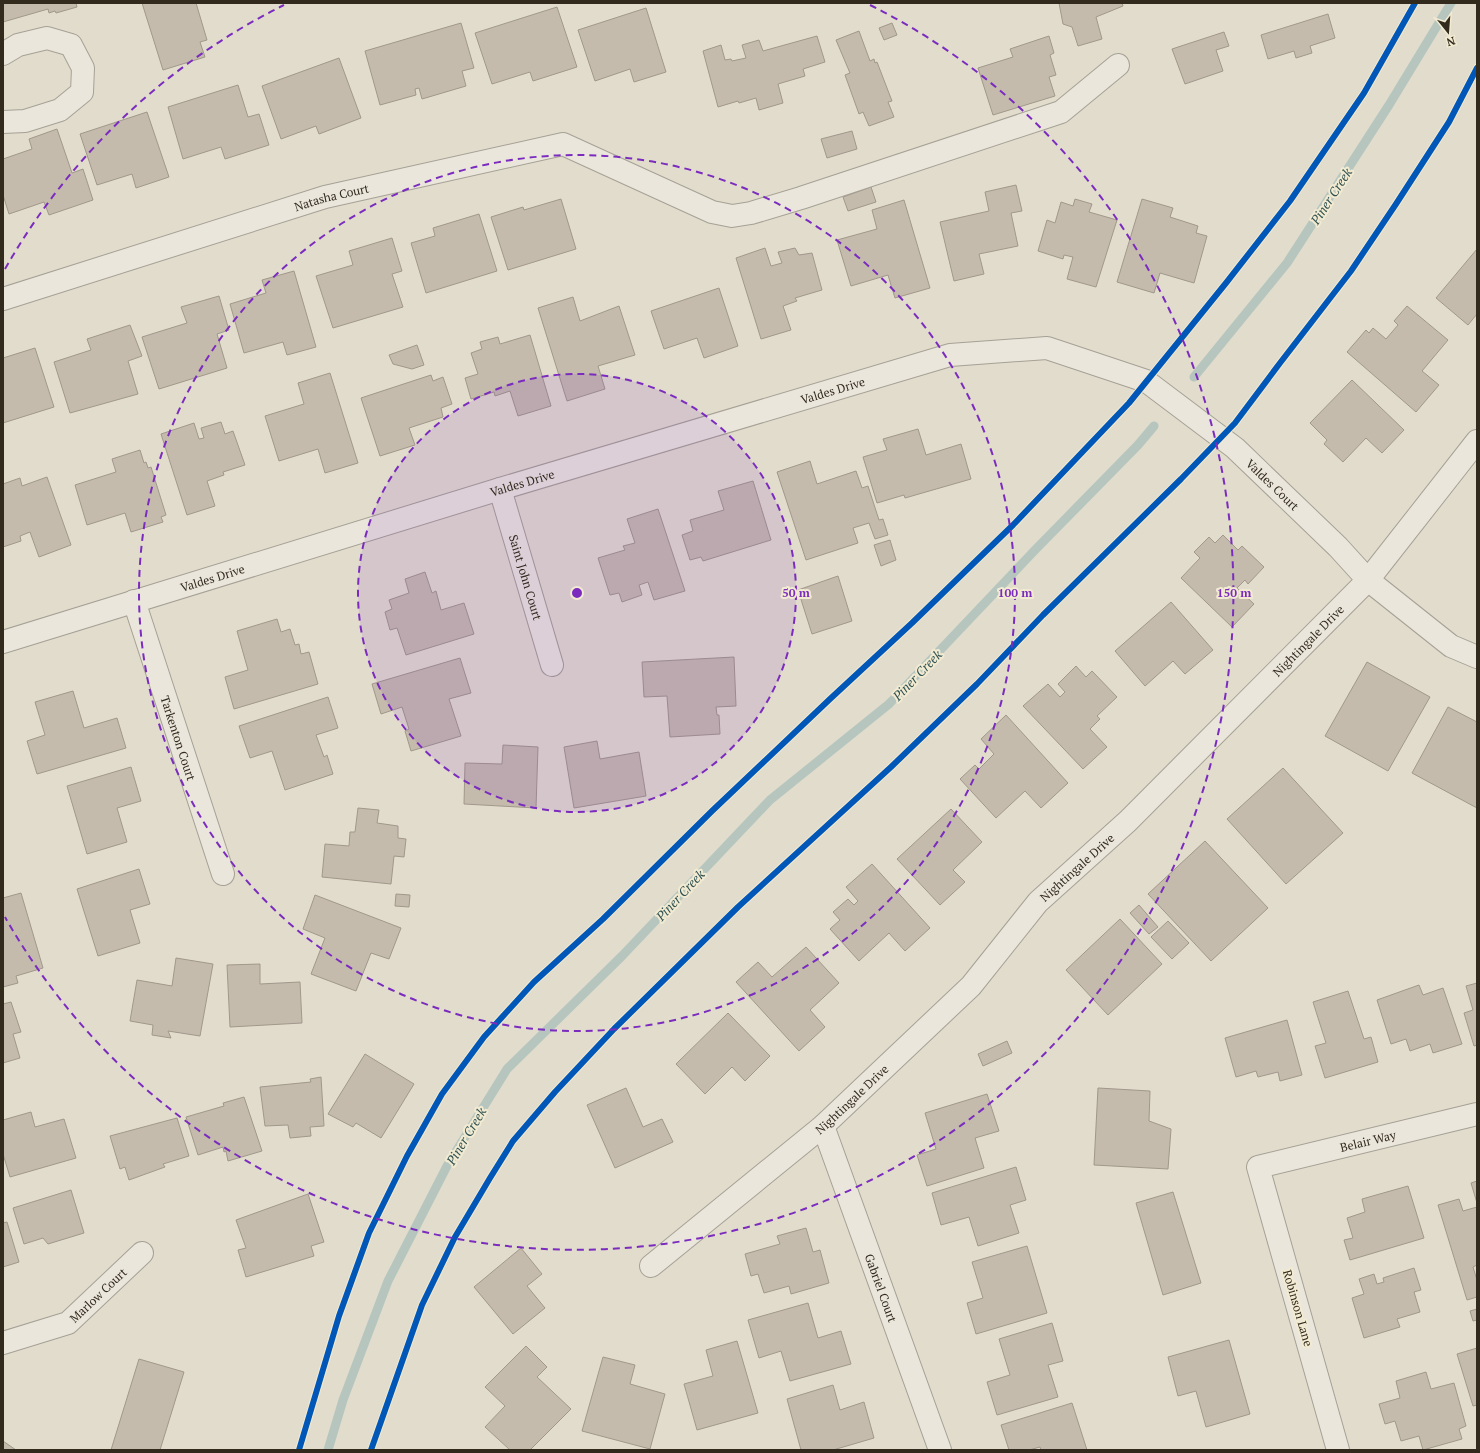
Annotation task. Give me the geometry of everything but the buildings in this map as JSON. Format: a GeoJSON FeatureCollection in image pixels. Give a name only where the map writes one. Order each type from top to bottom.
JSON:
{"type":"FeatureCollection","features":[{"type":"Feature","properties":{"kind":"street"},"geometry":{"type":"LineString","coordinates":[[3,54],[18,45],[47,38],[71,45],[83,68],[82,92],[60,110],[25,121],[3,122]]}},
{"type":"Feature","properties":{"kind":"street","name":"Natasha Court"},"geometry":{"type":"LineString","coordinates":[[3,299],[325,197],[563,144],[712,212],[732,216],[751,213],[809,196],[1061,112],[1118,65]]}},
{"type":"Feature","properties":{"kind":"street","name":"Valdes Drive"},"geometry":{"type":"LineString","coordinates":[[3,642],[500,489],[950,355],[1047,348]]}},
{"type":"Feature","properties":{"kind":"street","name":"Valdes Court"},"geometry":{"type":"LineString","coordinates":[[1047,348],[1146,382],[1235,448],[1338,547],[1368,580],[1451,646],[1477,657]]}},
{"type":"Feature","properties":{"kind":"street","name":"Nightingale Drive"},"geometry":{"type":"LineString","coordinates":[[651,1266],[823,1126],[970,986],[1038,902],[1128,821],[1368,580],[1477,441]]}},
{"type":"Feature","properties":{"kind":"street","name":"Saint John Court"},"geometry":{"type":"LineString","coordinates":[[500,489],[552,665]]}},
{"type":"Feature","properties":{"kind":"street","name":"Tarkenton Court"},"geometry":{"type":"LineString","coordinates":[[134,601],[223,874]]}},
{"type":"Feature","properties":{"kind":"street","name":"Belair Way"},"geometry":{"type":"LineString","coordinates":[[1258,1167],[1477,1114]]}},
{"type":"Feature","properties":{"kind":"street","name":"Gabriel Court"},"geometry":{"type":"LineString","coordinates":[[823,1126],[940,1450]]}},
{"type":"Feature","properties":{"kind":"street","name":"Robinson Lane"},"geometry":{"type":"LineString","coordinates":[[1258,1167],[1338,1450]]}},
{"type":"Feature","properties":{"kind":"street","name":"Marlow Court"},"geometry":{"type":"LineString","coordinates":[[3,1343],[68,1323],[142,1253]]}},
{"type":"Feature","properties":{"kind":"waterway","name":"Piner Creek"},"geometry":{"type":"LineString","coordinates":[[1194,377],[1287,263],[1389,105],[1451,3]]}},
{"type":"Feature","properties":{"kind":"waterway","name":"Piner Creek"},"geometry":{"type":"LineString","coordinates":[[328,1450],[343,1400],[388,1281],[447,1166],[507,1069],[622,956],[770,800],[889,704],[1035,550],[1138,445],[1154,426]]}},
{"type":"Feature","properties":{"kind":"cycle path"},"geometry":{"type":"LineString","coordinates":[[299,1450],[339,1316],[369,1233],[407,1156],[442,1094],[484,1037],[534,982],[603,919],[712,811],[912,623],[1013,525],[1129,403],[1290,201],[1364,93],[1415,3]]}},
{"type":"Feature","properties":{"kind":"cycle path"},"geometry":{"type":"LineString","coordinates":[[371,1450],[422,1305],[455,1237],[513,1141],[555,1092],[614,1029],[738,907],[891,767],[977,684],[1043,615],[1181,479],[1235,423],[1351,271],[1449,122],[1477,68]]}}]}
